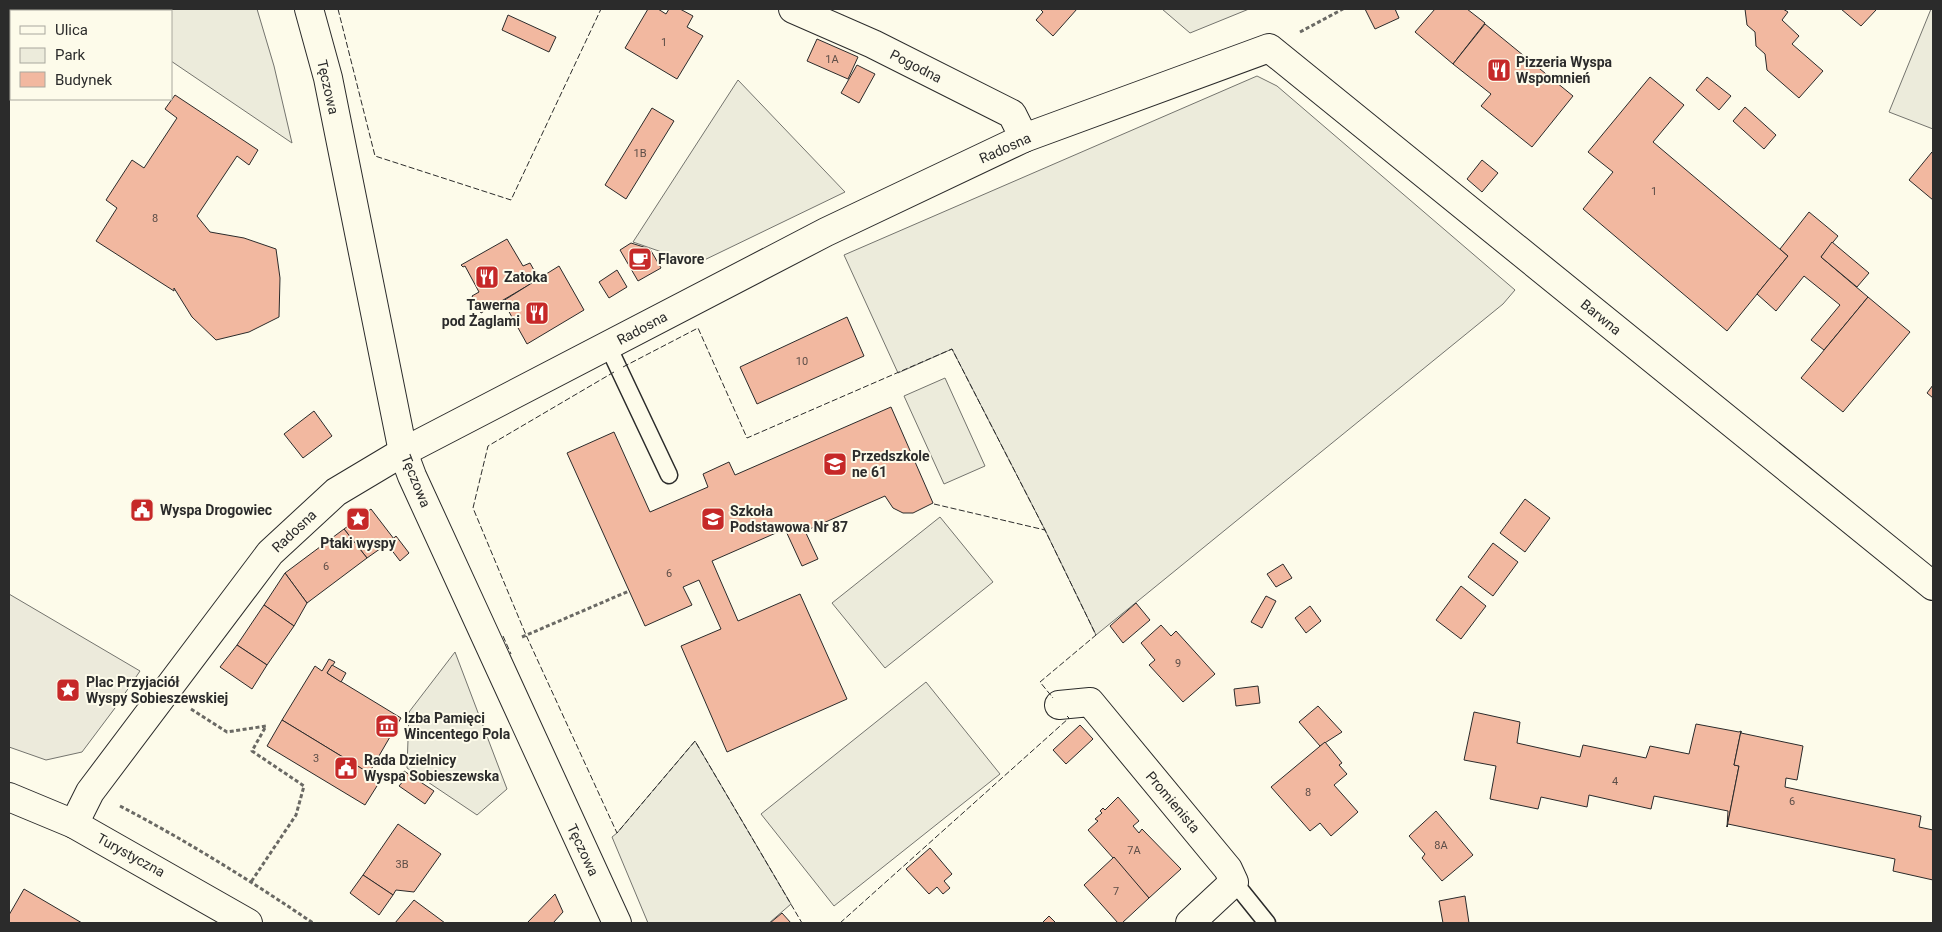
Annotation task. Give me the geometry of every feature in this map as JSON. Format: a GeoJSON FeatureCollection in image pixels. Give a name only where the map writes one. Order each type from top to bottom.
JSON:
{"type":"FeatureCollection","features":[{"type":"Feature","properties":{"kind":"street","name":"Tęczowa"},"geometry":{"type":"LineString","coordinates":[[308,9],[328,78],[403,452],[412,476],[617,923]]}},
{"type":"Feature","properties":{"kind":"street","name":"Pogodna"},"geometry":{"type":"LineString","coordinates":[[793,9],[873,44],[1012,114],[1024,138]]}},
{"type":"Feature","properties":{"kind":"street","name":"Radosna"},"geometry":{"type":"LineString","coordinates":[[74,824],[90,792],[270,553],[336,492],[403,452],[826,232],[1024,138],[1269,48]]}},
{"type":"Feature","properties":{"kind":"street","name":"Barwna"},"geometry":{"type":"LineString","coordinates":[[1269,48],[1933,586]]}},
{"type":"Feature","properties":{"kind":"street","name":"Promienista"},"geometry":{"type":"LineString","coordinates":[[1059,705],[1090,702],[1228,869],[1234,882]]}},
{"type":"Feature","properties":{"kind":"street","name":"Turystyczna"},"geometry":{"type":"LineString","coordinates":[[9,797],[74,824],[248,923]]}},
{"type":"Feature","properties":{"kind":"street"},"geometry":{"type":"LineString","coordinates":[[1190,923],[1234,882]]}},
{"type":"Feature","properties":{"kind":"lane"},"geometry":{"type":"LineString","coordinates":[[608,346],[669,475]]}},
{"type":"Feature","properties":{"kind":"lane"},"geometry":{"type":"LineString","coordinates":[[1234,882],[1267,923]]}},
{"type":"Feature","properties":{"kind":"path"},"geometry":{"type":"LineString","coordinates":[[1269,48],[1344,9]]}},
{"type":"Feature","properties":{"kind":"path"},"geometry":{"type":"LineString","coordinates":[[519,639],[629,591]]}},
{"type":"Feature","properties":{"kind":"path"},"geometry":{"type":"LineString","coordinates":[[188,707],[227,732],[266,726],[252,751],[304,786],[296,815],[252,882]]}},
{"type":"Feature","properties":{"kind":"path"},"geometry":{"type":"LineString","coordinates":[[152,823],[252,882],[314,923]]}},
{"type":"Feature","properties":{"kind":"green space"},"geometry":{"type":"Polygon","coordinates":[[[9,9],[257,9],[274,66],[292,143],[172,62],[172,10],[10,10],[9,60],[9,9]]]}},
{"type":"Feature","properties":{"kind":"green space"},"geometry":{"type":"Polygon","coordinates":[[[1162,9],[1249,9],[1190,33],[1162,9]]]}},
{"type":"Feature","properties":{"kind":"green space"},"geometry":{"type":"Polygon","coordinates":[[[1931,9],[1933,9],[1933,129],[1889,112],[1931,9]]]}},
{"type":"Feature","properties":{"kind":"green space"},"geometry":{"type":"Polygon","coordinates":[[[1257,76],[1277,86],[1515,290],[1503,304],[1096,635],[1045,530],[952,349],[898,373],[844,255],[1257,76]]]}},
{"type":"Feature","properties":{"kind":"green space"},"geometry":{"type":"Polygon","coordinates":[[[738,80],[845,192],[696,264],[633,242],[738,80]]]}},
{"type":"Feature","properties":{"kind":"green space"},"geometry":{"type":"Polygon","coordinates":[[[945,378],[985,466],[944,484],[904,396],[945,378]]]}},
{"type":"Feature","properties":{"kind":"green space"},"geometry":{"type":"Polygon","coordinates":[[[940,517],[993,582],[885,668],[832,603],[940,517]]]}},
{"type":"Feature","properties":{"kind":"green space"},"geometry":{"type":"Polygon","coordinates":[[[455,652],[507,789],[477,815],[407,768],[409,712],[455,652]]]}},
{"type":"Feature","properties":{"kind":"green space"},"geometry":{"type":"Polygon","coordinates":[[[926,682],[1000,774],[834,906],[761,814],[926,682]]]}},
{"type":"Feature","properties":{"kind":"green space"},"geometry":{"type":"Polygon","coordinates":[[[695,741],[791,904],[769,923],[648,923],[612,837],[695,741]]]}},
{"type":"Feature","properties":{"kind":"shaded area","name":"Plac Przyjaciół Wyspy Sobieszewskiej"},"geometry":{"type":"Polygon","coordinates":[[[9,594],[140,671],[82,752],[46,760],[9,747],[9,594]]]}},
{"type":"Feature","properties":{"kind":"building"},"geometry":{"type":"Polygon","coordinates":[[[648,9],[658,9],[666,14],[669,9],[680,9],[693,16],[687,27],[703,36],[677,79],[625,48],[648,9]]]}},
{"type":"Feature","properties":{"kind":"building"},"geometry":{"type":"Polygon","coordinates":[[[1040,9],[1077,9],[1053,36],[1036,20],[1043,12],[1040,9]]]}},
{"type":"Feature","properties":{"kind":"building"},"geometry":{"type":"Polygon","coordinates":[[[1365,9],[1395,9],[1399,18],[1375,29],[1365,9]]]}},
{"type":"Feature","properties":{"kind":"building"},"geometry":{"type":"Polygon","coordinates":[[[1435,9],[1467,9],[1485,23],[1453,64],[1415,32],[1435,9]]]}},
{"type":"Feature","properties":{"kind":"building"},"geometry":{"type":"Polygon","coordinates":[[[1745,9],[1783,9],[1788,12],[1782,20],[1799,36],[1792,44],[1823,71],[1799,98],[1767,70],[1765,54],[1756,46],[1755,32],[1747,25],[1745,9]]]}},
{"type":"Feature","properties":{"kind":"building"},"geometry":{"type":"Polygon","coordinates":[[[1841,9],[1875,9],[1876,10],[1861,26],[1841,9]]]}},
{"type":"Feature","properties":{"kind":"building"},"geometry":{"type":"Polygon","coordinates":[[[508,15],[556,37],[549,52],[502,30],[508,15]]]}},
{"type":"Feature","properties":{"kind":"building"},"geometry":{"type":"Polygon","coordinates":[[[1485,24],[1573,96],[1532,147],[1481,106],[1491,94],[1453,64],[1485,24]]]}},
{"type":"Feature","properties":{"kind":"building"},"geometry":{"type":"Polygon","coordinates":[[[817,39],[858,57],[848,79],[807,61],[817,39]]]}},
{"type":"Feature","properties":{"kind":"building"},"geometry":{"type":"Polygon","coordinates":[[[857,65],[875,74],[859,103],[841,93],[857,65]]]}},
{"type":"Feature","properties":{"kind":"building"},"geometry":{"type":"Polygon","coordinates":[[[1650,77],[1684,105],[1653,142],[1788,256],[1727,331],[1583,209],[1613,172],[1588,152],[1650,77]]]}},
{"type":"Feature","properties":{"kind":"building"},"geometry":{"type":"Polygon","coordinates":[[[1707,77],[1731,96],[1719,110],[1696,90],[1707,77]]]}},
{"type":"Feature","properties":{"kind":"building"},"geometry":{"type":"Polygon","coordinates":[[[175,95],[258,150],[249,165],[237,156],[197,216],[210,232],[244,238],[276,249],[280,278],[279,317],[249,332],[216,340],[192,317],[174,288],[174,291],[96,241],[117,208],[106,200],[132,160],[144,168],[177,118],[165,109],[175,95]]]}},
{"type":"Feature","properties":{"kind":"building"},"geometry":{"type":"Polygon","coordinates":[[[1745,107],[1776,135],[1764,149],[1733,121],[1745,107]]]}},
{"type":"Feature","properties":{"kind":"building"},"geometry":{"type":"Polygon","coordinates":[[[652,108],[674,121],[626,199],[605,185],[652,108]]]}},
{"type":"Feature","properties":{"kind":"building"},"geometry":{"type":"Polygon","coordinates":[[[1933,153],[1933,200],[1909,180],[1933,153]]]}},
{"type":"Feature","properties":{"kind":"building"},"geometry":{"type":"Polygon","coordinates":[[[1482,160],[1498,173],[1482,192],[1467,179],[1482,160]]]}},
{"type":"Feature","properties":{"kind":"building"},"geometry":{"type":"Polygon","coordinates":[[[1809,212],[1838,236],[1821,257],[1868,297],[1824,350],[1811,340],[1840,305],[1804,276],[1776,311],[1757,294],[1788,256],[1780,249],[1809,212]]]}},
{"type":"Feature","properties":{"kind":"building"},"geometry":{"type":"Polygon","coordinates":[[[507,239],[523,266],[530,263],[539,279],[481,313],[472,296],[479,292],[465,266],[461,265],[507,239]]]}},
{"type":"Feature","properties":{"kind":"building"},"geometry":{"type":"Polygon","coordinates":[[[1832,242],[1869,273],[1857,287],[1821,257],[1832,242]]]}},
{"type":"Feature","properties":{"kind":"building","name":"Flavore"},"geometry":{"type":"Polygon","coordinates":[[[631,243],[650,249],[661,268],[638,281],[620,250],[631,243]]]}},
{"type":"Feature","properties":{"kind":"building"},"geometry":{"type":"Polygon","coordinates":[[[559,266],[584,310],[527,344],[503,301],[559,266]]]}},
{"type":"Feature","properties":{"kind":"building"},"geometry":{"type":"Polygon","coordinates":[[[617,270],[627,287],[609,298],[599,282],[617,270]]]}},
{"type":"Feature","properties":{"kind":"building"},"geometry":{"type":"Polygon","coordinates":[[[1868,297],[1910,332],[1843,412],[1801,378],[1868,297]]]}},
{"type":"Feature","properties":{"kind":"building"},"geometry":{"type":"Polygon","coordinates":[[[847,317],[864,356],[757,404],[740,367],[847,317]]]}},
{"type":"Feature","properties":{"kind":"building"},"geometry":{"type":"Polygon","coordinates":[[[1933,385],[1933,398],[1927,393],[1933,385]]]}},
{"type":"Feature","properties":{"kind":"building"},"geometry":{"type":"Polygon","coordinates":[[[891,407],[933,503],[913,513],[903,513],[893,508],[885,496],[805,531],[818,559],[802,566],[785,529],[712,561],[738,621],[800,594],[847,699],[727,752],[681,646],[721,629],[699,580],[683,587],[692,605],[645,626],[567,453],[614,432],[650,512],[708,487],[703,474],[729,462],[735,475],[891,407]]]}},
{"type":"Feature","properties":{"kind":"building"},"geometry":{"type":"Polygon","coordinates":[[[314,411],[332,436],[303,458],[284,434],[314,411]]]}},
{"type":"Feature","properties":{"kind":"building"},"geometry":{"type":"Polygon","coordinates":[[[1525,499],[1550,518],[1525,552],[1500,533],[1525,499]]]}},
{"type":"Feature","properties":{"kind":"building"},"geometry":{"type":"Polygon","coordinates":[[[371,509],[394,539],[367,558],[344,529],[371,509]]]}},
{"type":"Feature","properties":{"kind":"building"},"geometry":{"type":"Polygon","coordinates":[[[344,529],[367,558],[307,603],[285,573],[344,529]]]}},
{"type":"Feature","properties":{"kind":"building"},"geometry":{"type":"Polygon","coordinates":[[[396,536],[409,553],[400,561],[387,544],[396,536]]]}},
{"type":"Feature","properties":{"kind":"building"},"geometry":{"type":"Polygon","coordinates":[[[1493,543],[1518,562],[1493,596],[1468,577],[1493,543]]]}},
{"type":"Feature","properties":{"kind":"building"},"geometry":{"type":"Polygon","coordinates":[[[1283,564],[1292,578],[1276,587],[1267,574],[1283,564]]]}},
{"type":"Feature","properties":{"kind":"building"},"geometry":{"type":"Polygon","coordinates":[[[285,573],[307,603],[294,626],[264,605],[285,573]]]}},
{"type":"Feature","properties":{"kind":"building"},"geometry":{"type":"Polygon","coordinates":[[[1461,586],[1486,606],[1461,639],[1436,620],[1461,586]]]}},
{"type":"Feature","properties":{"kind":"building"},"geometry":{"type":"Polygon","coordinates":[[[1266,596],[1276,601],[1262,628],[1251,622],[1266,596]]]}},
{"type":"Feature","properties":{"kind":"building"},"geometry":{"type":"Polygon","coordinates":[[[1136,603],[1150,620],[1123,643],[1110,626],[1136,603]]]}},
{"type":"Feature","properties":{"kind":"building"},"geometry":{"type":"Polygon","coordinates":[[[264,605],[294,626],[267,665],[237,645],[264,605]]]}},
{"type":"Feature","properties":{"kind":"building"},"geometry":{"type":"Polygon","coordinates":[[[1310,606],[1321,621],[1306,633],[1295,618],[1310,606]]]}},
{"type":"Feature","properties":{"kind":"building"},"geometry":{"type":"Polygon","coordinates":[[[1161,625],[1171,636],[1176,631],[1215,674],[1183,702],[1149,665],[1155,660],[1141,643],[1161,625]]]}},
{"type":"Feature","properties":{"kind":"building"},"geometry":{"type":"Polygon","coordinates":[[[237,645],[267,665],[252,689],[220,667],[237,645]]]}},
{"type":"Feature","properties":{"kind":"building"},"geometry":{"type":"Polygon","coordinates":[[[329,659],[335,662],[327,673],[401,718],[369,773],[282,720],[315,666],[322,671],[329,659]]]}},
{"type":"Feature","properties":{"kind":"building"},"geometry":{"type":"Polygon","coordinates":[[[332,665],[346,673],[341,682],[327,673],[332,665]]]}},
{"type":"Feature","properties":{"kind":"building"},"geometry":{"type":"Polygon","coordinates":[[[1258,686],[1260,703],[1236,706],[1234,689],[1258,686]]]}},
{"type":"Feature","properties":{"kind":"building"},"geometry":{"type":"Polygon","coordinates":[[[1318,706],[1342,732],[1320,746],[1299,722],[1318,706]]]}},
{"type":"Feature","properties":{"kind":"building"},"geometry":{"type":"Polygon","coordinates":[[[1474,712],[1520,722],[1517,743],[1580,757],[1583,745],[1646,758],[1650,746],[1689,754],[1696,724],[1741,731],[1734,765],[1739,766],[1727,827],[1728,811],[1654,796],[1651,809],[1589,795],[1587,807],[1541,797],[1538,809],[1490,799],[1496,766],[1464,760],[1474,712]]]}},
{"type":"Feature","properties":{"kind":"building"},"geometry":{"type":"Polygon","coordinates":[[[282,720],[369,773],[370,771],[382,778],[365,805],[267,746],[282,720]]]}},
{"type":"Feature","properties":{"kind":"building"},"geometry":{"type":"Polygon","coordinates":[[[1080,725],[1093,739],[1066,764],[1053,750],[1080,725]]]}},
{"type":"Feature","properties":{"kind":"building"},"geometry":{"type":"Polygon","coordinates":[[[1741,731],[1741,733],[1803,746],[1797,780],[1786,778],[1785,787],[1921,816],[1919,827],[1933,830],[1933,880],[1893,871],[1895,859],[1728,824],[1727,827],[1739,766],[1734,765],[1741,731]]]}},
{"type":"Feature","properties":{"kind":"building"},"geometry":{"type":"Polygon","coordinates":[[[1325,742],[1342,763],[1339,765],[1347,774],[1334,785],[1358,812],[1331,836],[1320,823],[1310,831],[1271,787],[1325,742]]]}},
{"type":"Feature","properties":{"kind":"building"},"geometry":{"type":"Polygon","coordinates":[[[404,771],[434,791],[425,804],[399,786],[405,779],[401,776],[404,771]]]}},
{"type":"Feature","properties":{"kind":"building"},"geometry":{"type":"Polygon","coordinates":[[[1118,797],[1139,821],[1133,826],[1139,833],[1142,829],[1181,869],[1149,898],[1088,830],[1098,821],[1095,819],[1102,813],[1100,811],[1103,808],[1105,810],[1118,797]]]}},
{"type":"Feature","properties":{"kind":"building"},"geometry":{"type":"Polygon","coordinates":[[[1436,811],[1473,855],[1442,881],[1422,858],[1425,854],[1409,836],[1436,811]]]}},
{"type":"Feature","properties":{"kind":"building"},"geometry":{"type":"Polygon","coordinates":[[[398,824],[441,854],[414,892],[396,890],[393,895],[363,875],[398,824]]]}},
{"type":"Feature","properties":{"kind":"building"},"geometry":{"type":"Polygon","coordinates":[[[930,848],[952,874],[944,881],[950,888],[943,894],[937,887],[929,894],[906,869],[930,848]]]}},
{"type":"Feature","properties":{"kind":"building"},"geometry":{"type":"Polygon","coordinates":[[[1114,857],[1149,898],[1122,923],[1118,923],[1084,885],[1114,857]]]}},
{"type":"Feature","properties":{"kind":"building"},"geometry":{"type":"Polygon","coordinates":[[[363,875],[393,895],[379,915],[350,893],[363,875]]]}},
{"type":"Feature","properties":{"kind":"building"},"geometry":{"type":"Polygon","coordinates":[[[24,889],[82,923],[9,923],[9,915],[24,889]]]}},
{"type":"Feature","properties":{"kind":"building"},"geometry":{"type":"Polygon","coordinates":[[[555,894],[563,912],[553,923],[527,923],[555,894]]]}},
{"type":"Feature","properties":{"kind":"building"},"geometry":{"type":"Polygon","coordinates":[[[1465,896],[1469,923],[1443,923],[1439,901],[1465,896]]]}},
{"type":"Feature","properties":{"kind":"building"},"geometry":{"type":"Polygon","coordinates":[[[414,900],[445,923],[395,923],[414,900]]]}},
{"type":"Feature","properties":{"kind":"building"},"geometry":{"type":"Polygon","coordinates":[[[782,913],[791,923],[770,923],[782,913]]]}},
{"type":"Feature","properties":{"kind":"building"},"geometry":{"type":"Polygon","coordinates":[[[1049,916],[1056,923],[1042,923],[1049,916]]]}},
{"type":"Feature","properties":{"kind":"fence"},"geometry":{"type":"LineString","coordinates":[[338,9],[375,156],[511,200],[601,9]]}},
{"type":"Feature","properties":{"kind":"fence"},"geometry":{"type":"LineString","coordinates":[[623,367],[698,328],[747,438],[952,349],[1045,530],[1096,635],[1040,682],[1053,698]]}},
{"type":"Feature","properties":{"kind":"fence"},"geometry":{"type":"LineString","coordinates":[[614,372],[488,446],[473,508],[526,635],[617,833],[695,741],[802,923]]}},
{"type":"Feature","properties":{"kind":"fence"},"geometry":{"type":"LineString","coordinates":[[934,504],[1045,530]]}},
{"type":"Feature","properties":{"kind":"fence"},"geometry":{"type":"LineString","coordinates":[[503,636],[511,654]]}},
{"type":"Feature","properties":{"kind":"fence"},"geometry":{"type":"LineString","coordinates":[[840,923],[1069,718],[1067,716]]}},
{"type":"Feature","properties":{"kind":"place","name":"Pizzeria Wyspa Wspomnień"},"geometry":{"type":"Point","coordinates":[1499,70]}},
{"type":"Feature","properties":{"kind":"place","name":"Flavore"},"geometry":{"type":"Point","coordinates":[640,259]}},
{"type":"Feature","properties":{"kind":"place","name":"Zatoka"},"geometry":{"type":"Point","coordinates":[487,277]}},
{"type":"Feature","properties":{"kind":"place","name":"Tawerna pod Żaglami"},"geometry":{"type":"Point","coordinates":[537,313]}},
{"type":"Feature","properties":{"kind":"place","name":"Przedszkole ne 61"},"geometry":{"type":"Point","coordinates":[835,464]}},
{"type":"Feature","properties":{"kind":"place","name":"Wyspa Drogowiec"},"geometry":{"type":"Point","coordinates":[142,510]}},
{"type":"Feature","properties":{"kind":"place","name":"Ptaki wyspy"},"geometry":{"type":"Point","coordinates":[358,519]}},
{"type":"Feature","properties":{"kind":"place","name":"Szkoła Podstawowa Nr 87"},"geometry":{"type":"Point","coordinates":[713,519]}},
{"type":"Feature","properties":{"kind":"place","name":"Plac Przyjaciół Wyspy Sobieszewskiej"},"geometry":{"type":"Point","coordinates":[68,690]}},
{"type":"Feature","properties":{"kind":"place","name":"Izba Pamięci Wincentego Pola"},"geometry":{"type":"Point","coordinates":[387,726]}},
{"type":"Feature","properties":{"kind":"place","name":"Rada Dzielnicy Wyspa Sobieszewska"},"geometry":{"type":"Point","coordinates":[346,768]}}]}
